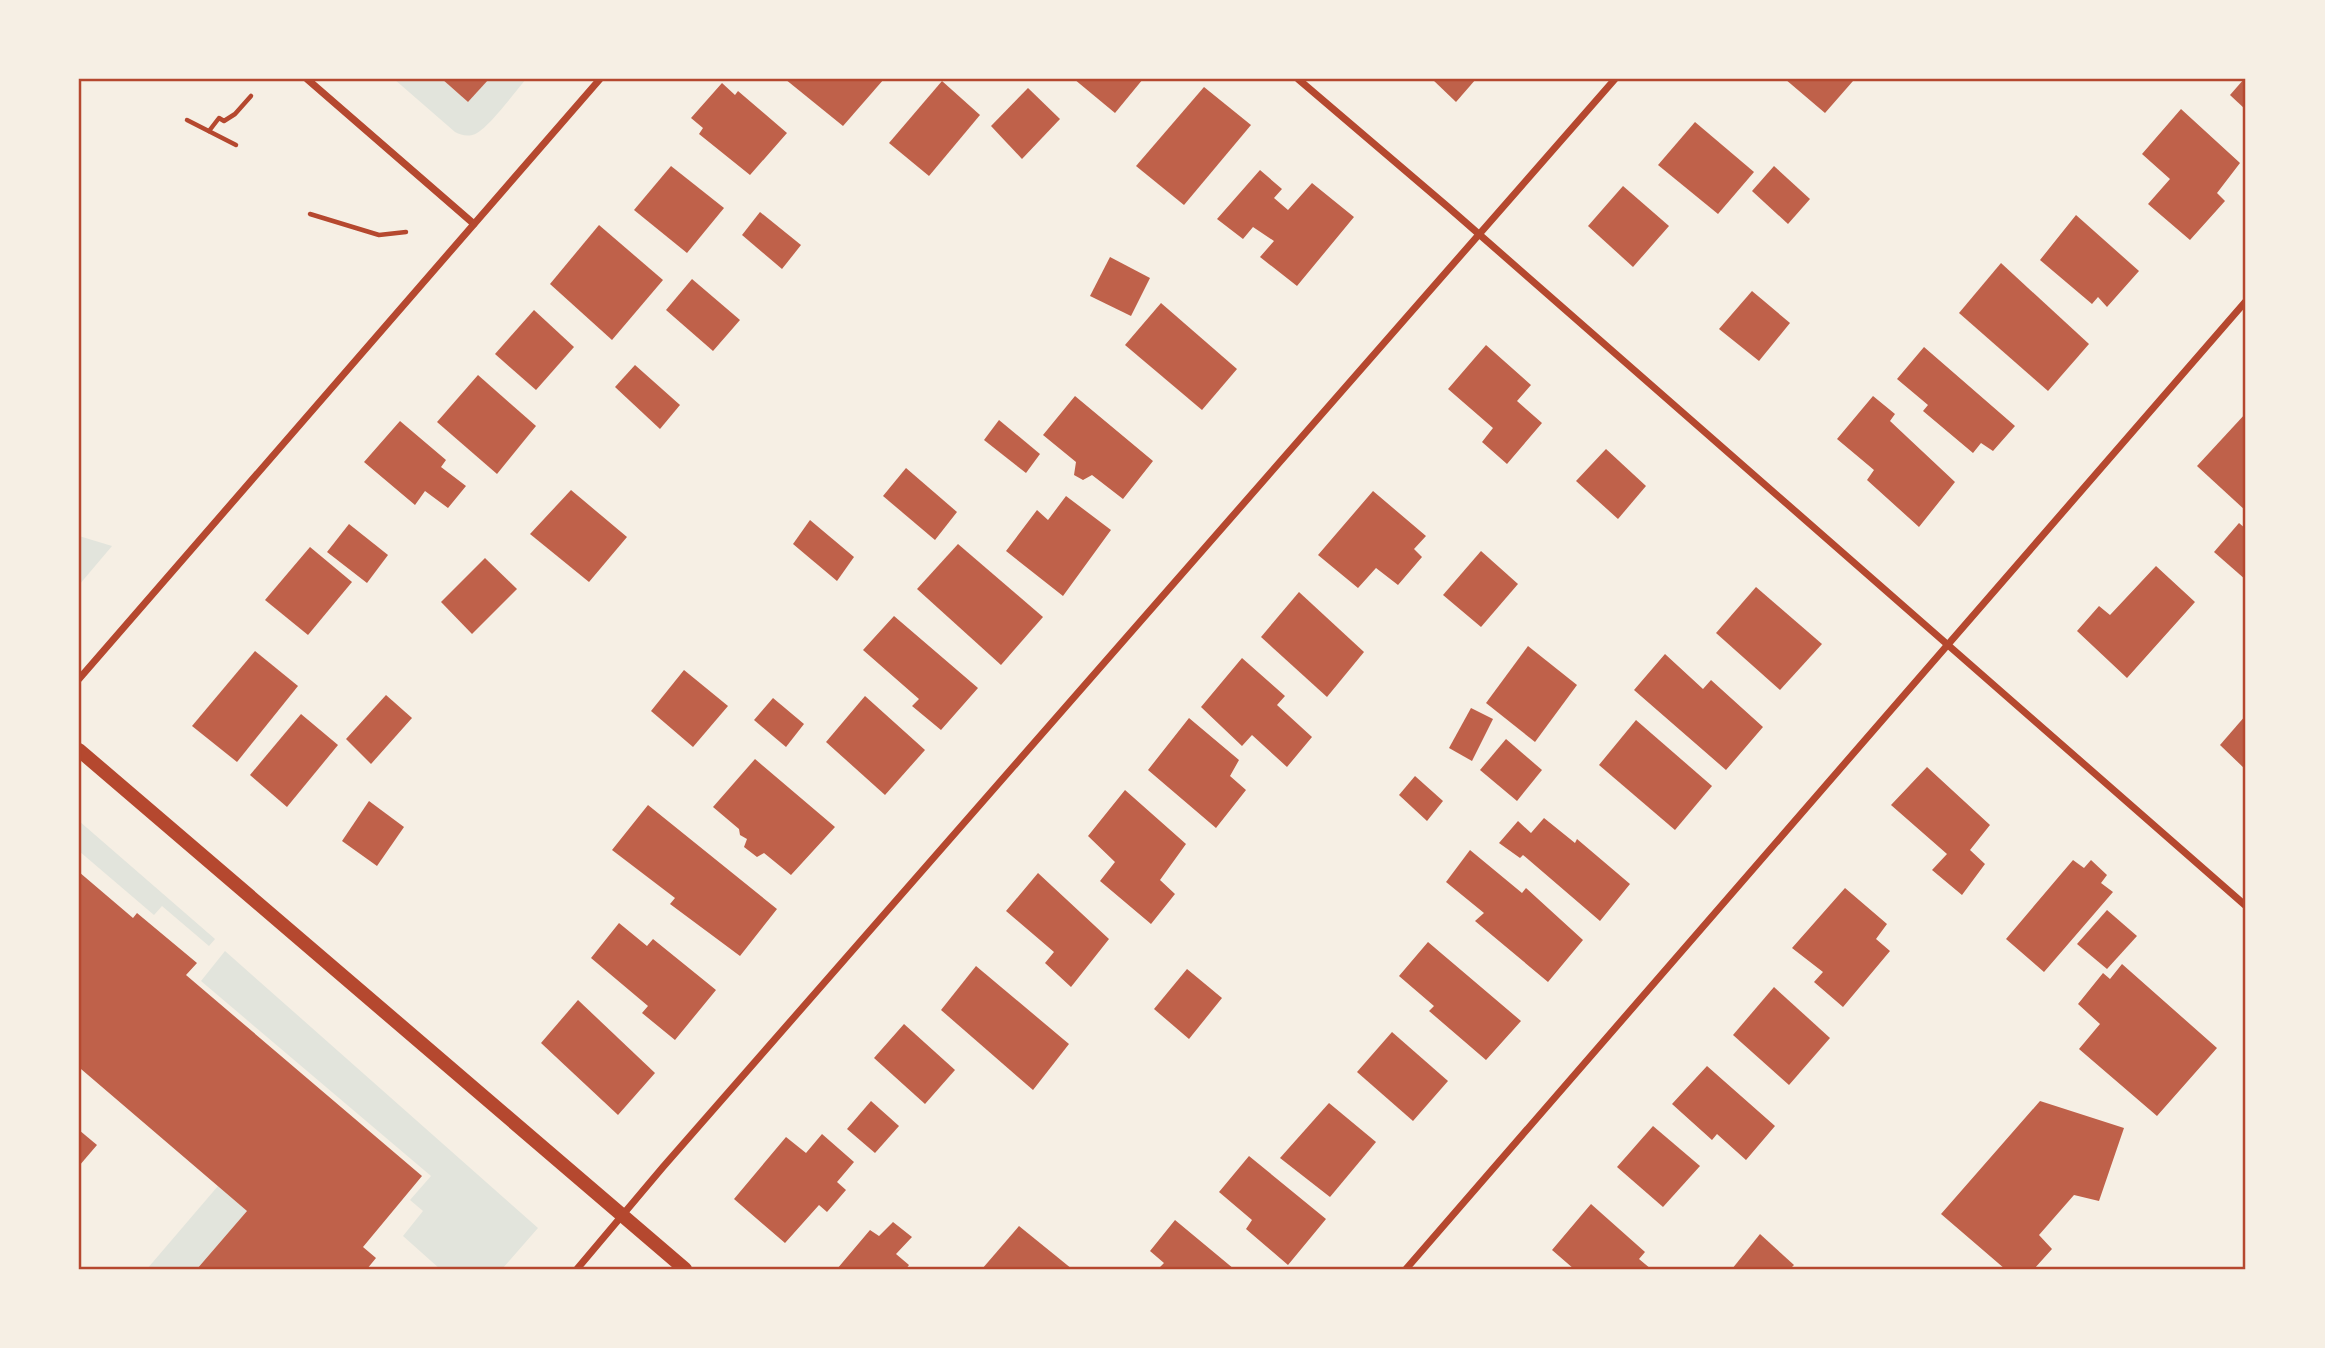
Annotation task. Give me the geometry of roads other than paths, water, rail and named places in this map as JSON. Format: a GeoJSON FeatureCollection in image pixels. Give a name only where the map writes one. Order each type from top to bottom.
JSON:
{"type":"FeatureCollection","features":[{"type":"Feature","properties":{"kind":"main road"},"geometry":{"type":"LineString","coordinates":[[79,750],[685,1269]]}},
{"type":"Feature","properties":{"kind":"street"},"geometry":{"type":"LineString","coordinates":[[307,79],[474,224]]}},
{"type":"Feature","properties":{"kind":"street"},"geometry":{"type":"LineString","coordinates":[[79,680],[600,79]]}},
{"type":"Feature","properties":{"kind":"street"},"geometry":{"type":"LineString","coordinates":[[1298,79],[2246,906]]}},
{"type":"Feature","properties":{"kind":"street"},"geometry":{"type":"LineString","coordinates":[[577,1269],[1615,79]]}},
{"type":"Feature","properties":{"kind":"street"},"geometry":{"type":"LineString","coordinates":[[1406,1269],[2246,301]]}}]}
